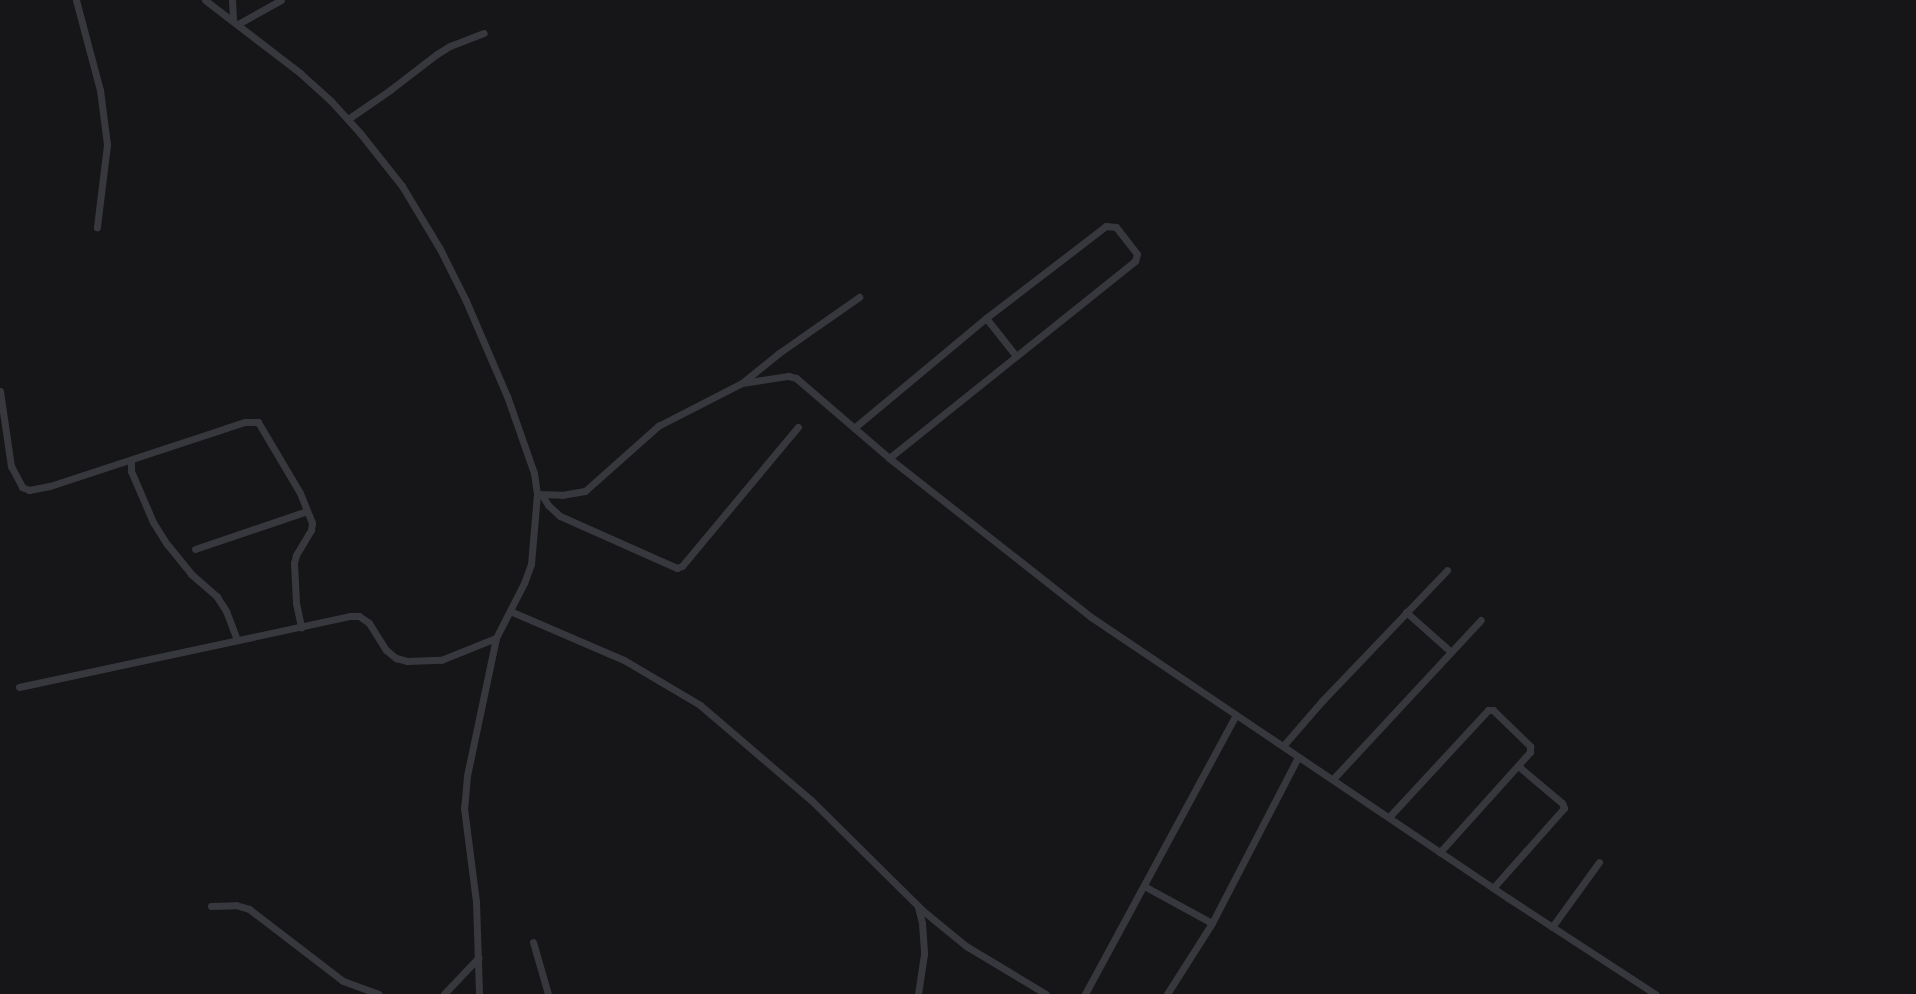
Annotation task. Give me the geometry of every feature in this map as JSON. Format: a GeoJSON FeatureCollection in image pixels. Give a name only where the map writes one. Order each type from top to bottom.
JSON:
{"type":"FeatureCollection","features":[{"type":"Feature","properties":{"kind":"street"},"geometry":{"type":"LineString","coordinates":[[76,0],[98,83],[107,145],[97,227]]}},
{"type":"Feature","properties":{"kind":"street"},"geometry":{"type":"LineString","coordinates":[[205,0],[300,73],[348,119],[402,186],[440,249],[466,300],[486,345],[534,473],[540,495],[531,564],[524,583],[496,638],[465,793],[464,808],[476,902],[479,994]]}},
{"type":"Feature","properties":{"kind":"street"},"geometry":{"type":"LineString","coordinates":[[232,0],[236,22]]}},
{"type":"Feature","properties":{"kind":"street"},"geometry":{"type":"LineString","coordinates":[[236,22],[281,0]]}},
{"type":"Feature","properties":{"kind":"street"},"geometry":{"type":"LineString","coordinates":[[348,119],[390,90],[436,54],[450,46],[484,33]]}},
{"type":"Feature","properties":{"kind":"street"},"geometry":{"type":"LineString","coordinates":[[854,428],[986,318],[1106,226],[1116,227],[1137,254],[1136,261],[889,458]]}},
{"type":"Feature","properties":{"kind":"street"},"geometry":{"type":"LineString","coordinates":[[540,495],[577,494],[585,491],[658,426],[742,383],[779,353],[859,297]]}},
{"type":"Feature","properties":{"kind":"street"},"geometry":{"type":"LineString","coordinates":[[986,318],[1016,356]]}},
{"type":"Feature","properties":{"kind":"street"},"geometry":{"type":"LineString","coordinates":[[742,383],[768,378],[793,377],[889,458],[1091,617],[1493,888],[1655,994]]}},
{"type":"Feature","properties":{"kind":"street"},"geometry":{"type":"LineString","coordinates":[[0,391],[10,466],[22,487],[29,490],[50,486],[226,428],[258,422],[300,493],[312,527],[296,555],[293,572],[301,627]]}},
{"type":"Feature","properties":{"kind":"street"},"geometry":{"type":"LineString","coordinates":[[540,495],[560,516],[677,568],[682,566],[798,427]]}},
{"type":"Feature","properties":{"kind":"street"},"geometry":{"type":"LineString","coordinates":[[131,460],[131,471],[153,522],[167,544],[192,574],[217,597],[226,610],[237,639]]}},
{"type":"Feature","properties":{"kind":"street"},"geometry":{"type":"LineString","coordinates":[[195,549],[307,512]]}},
{"type":"Feature","properties":{"kind":"street"},"geometry":{"type":"LineString","coordinates":[[1283,746],[1322,701],[1447,570]]}},
{"type":"Feature","properties":{"kind":"street"},"geometry":{"type":"LineString","coordinates":[[510,611],[624,660],[700,705],[811,800],[917,905],[966,946],[1046,994]]}},
{"type":"Feature","properties":{"kind":"street"},"geometry":{"type":"LineString","coordinates":[[1406,612],[1451,652]]}},
{"type":"Feature","properties":{"kind":"street"},"geometry":{"type":"LineString","coordinates":[[19,687],[350,616],[359,616],[369,623],[386,650],[396,658],[407,661],[441,660],[496,638]]}},
{"type":"Feature","properties":{"kind":"street"},"geometry":{"type":"LineString","coordinates":[[1333,779],[1481,620]]}},
{"type":"Feature","properties":{"kind":"street"},"geometry":{"type":"LineString","coordinates":[[1389,817],[1490,710],[1530,746],[1530,752],[1440,852]]}},
{"type":"Feature","properties":{"kind":"street"},"geometry":{"type":"LineString","coordinates":[[1085,994],[1236,715]]}},
{"type":"Feature","properties":{"kind":"street"},"geometry":{"type":"LineString","coordinates":[[1167,994],[1212,923],[1298,757]]}},
{"type":"Feature","properties":{"kind":"street"},"geometry":{"type":"LineString","coordinates":[[1493,888],[1564,808],[1562,803],[1518,766]]}},
{"type":"Feature","properties":{"kind":"street"},"geometry":{"type":"LineString","coordinates":[[1552,927],[1599,862]]}},
{"type":"Feature","properties":{"kind":"street"},"geometry":{"type":"LineString","coordinates":[[1144,886],[1212,923]]}},
{"type":"Feature","properties":{"kind":"street"},"geometry":{"type":"LineString","coordinates":[[211,906],[236,905],[249,909],[343,981],[379,994]]}},
{"type":"Feature","properties":{"kind":"street"},"geometry":{"type":"LineString","coordinates":[[917,905],[922,923],[924,954],[918,994]]}},
{"type":"Feature","properties":{"kind":"street"},"geometry":{"type":"LineString","coordinates":[[533,942],[548,994]]}},
{"type":"Feature","properties":{"kind":"street"},"geometry":{"type":"LineString","coordinates":[[444,994],[478,958]]}}]}
